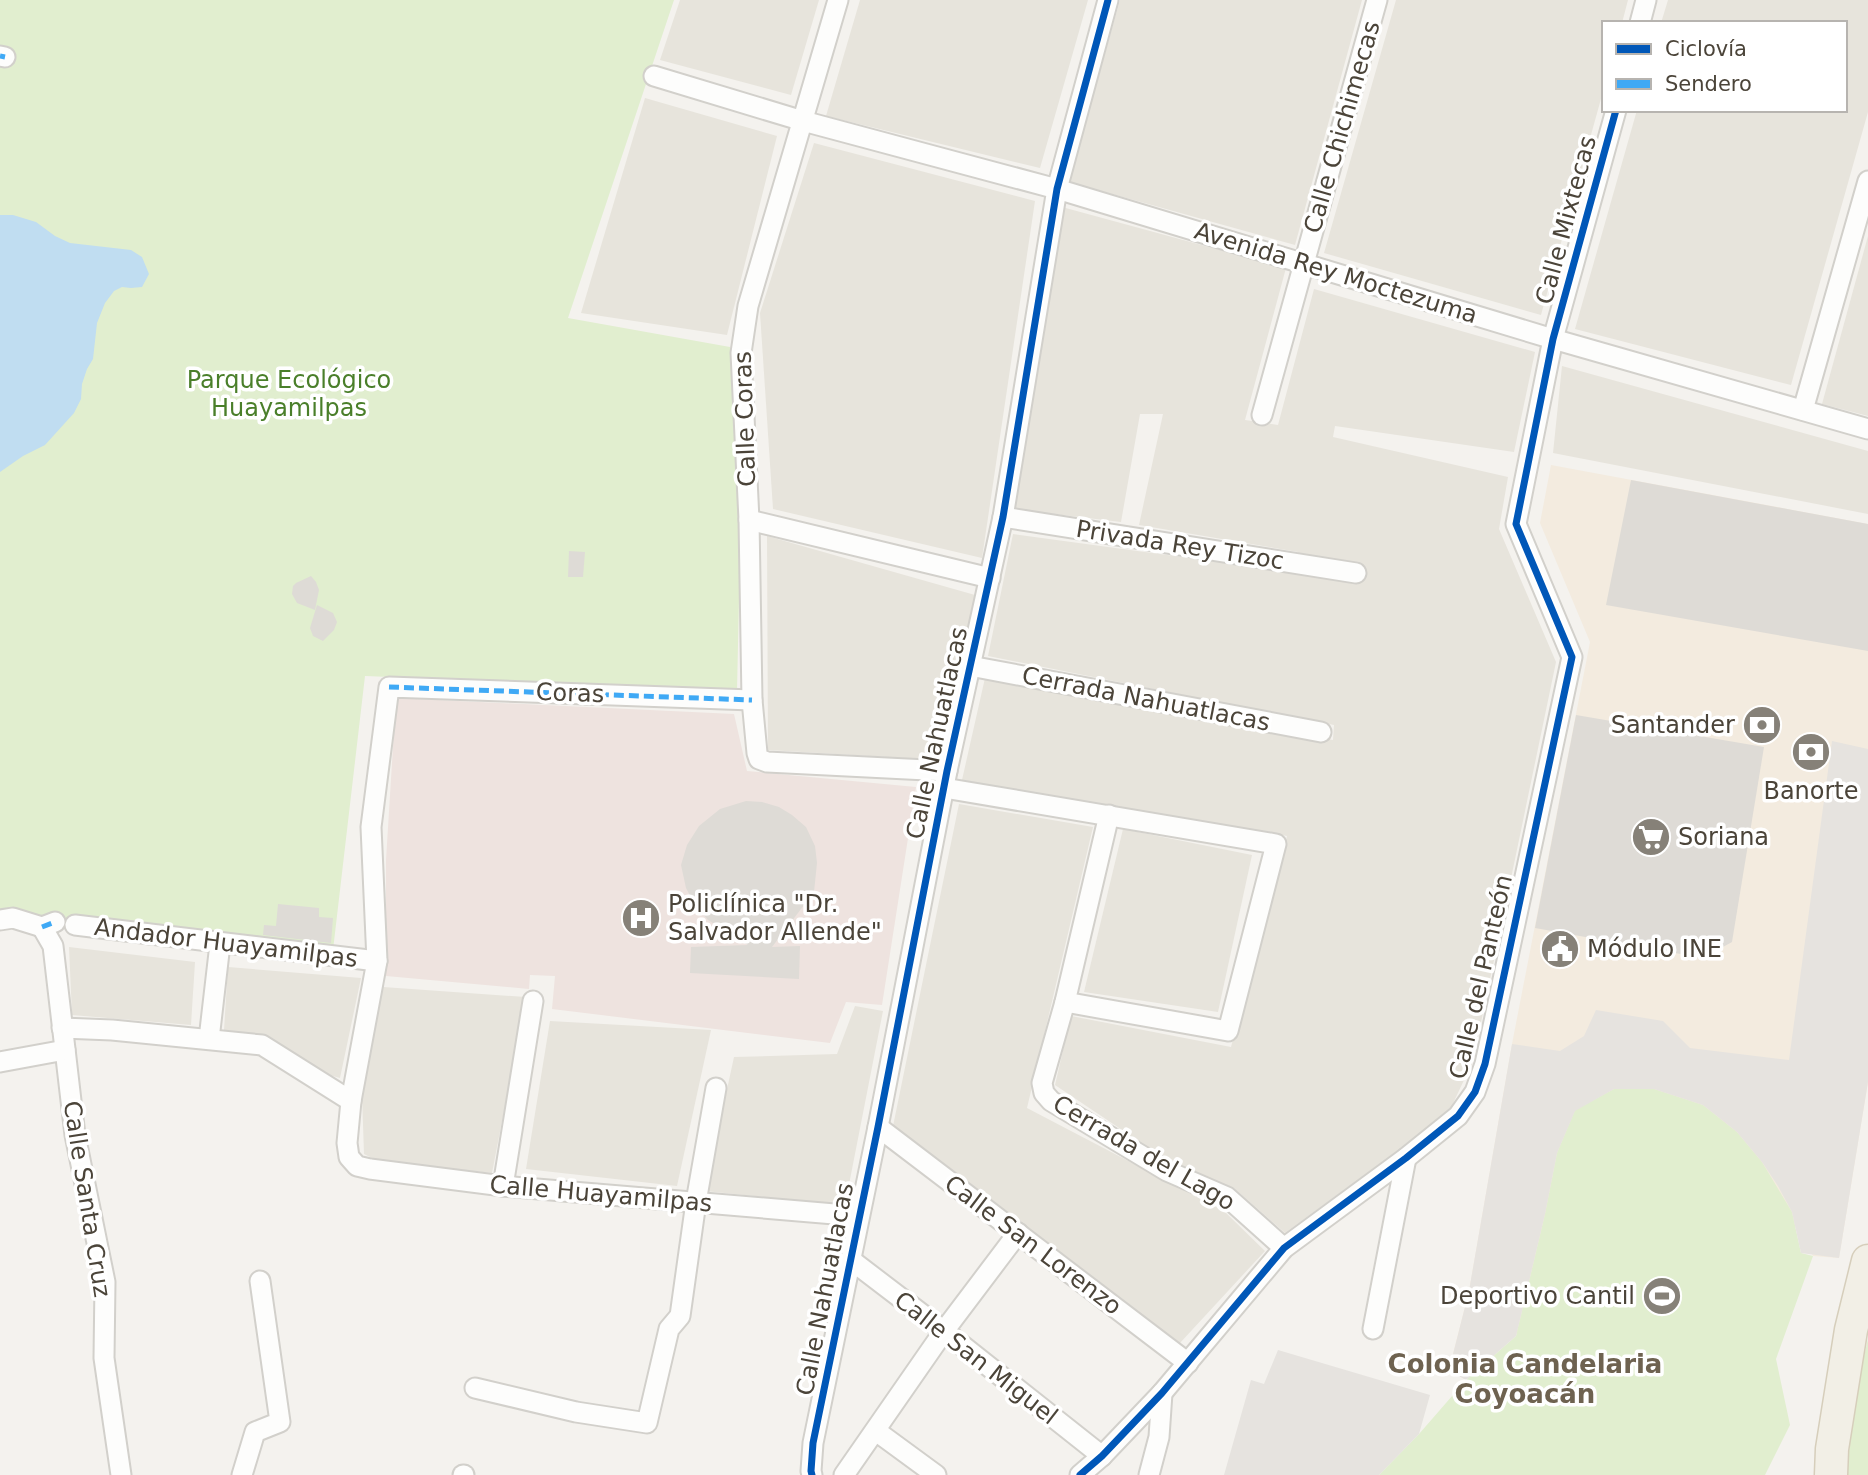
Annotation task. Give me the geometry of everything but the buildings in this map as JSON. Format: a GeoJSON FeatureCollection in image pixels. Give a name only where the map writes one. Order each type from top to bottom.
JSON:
{"type":"FeatureCollection","features":[{"type":"Feature","properties":{"kind":"main road"},"geometry":{"type":"LineString","coordinates":[[1832,1475],[1832,1449],[1851,1330],[1868,1261]]}},
{"type":"Feature","properties":{"kind":"street","name":"Calle Coras"},"geometry":{"type":"LineString","coordinates":[[838,0],[748,306],[741,353],[749,520],[752,700],[757,753],[759,759],[767,762],[945,779]]}},
{"type":"Feature","properties":{"kind":"street","name":"Calle Nahuatlacas"},"geometry":{"type":"LineString","coordinates":[[813,1475],[813,1443],[878,1127],[945,779],[1003,517],[1057,189],[1108,0]]}},
{"type":"Feature","properties":{"kind":"street","name":"Calle Chichimecas"},"geometry":{"type":"LineString","coordinates":[[1262,415],[1377,0]]}},
{"type":"Feature","properties":{"kind":"street"},"geometry":{"type":"LineString","coordinates":[[1641,21],[1646,0]]}},
{"type":"Feature","properties":{"kind":"street","name":"Avenida Rey Moctezuma"},"geometry":{"type":"LineString","coordinates":[[654,76],[803,121],[1057,189],[1553,339],[1868,429]]}},
{"type":"Feature","properties":{"kind":"street","name":"Calle Mixtecas"},"geometry":{"type":"LineString","coordinates":[[1553,339],[1615,112]]}},
{"type":"Feature","properties":{"kind":"street"},"geometry":{"type":"LineString","coordinates":[[1803,410],[1868,181]]}},
{"type":"Feature","properties":{"kind":"street","name":"Calle del Panteón"},"geometry":{"type":"LineString","coordinates":[[1080,1475],[1102,1456],[1163,1392],[1284,1248],[1458,1116],[1475,1092],[1485,1064],[1572,657],[1516,524],[1553,339]]}},
{"type":"Feature","properties":{"kind":"street","name":"Privada Rey Tizoc"},"geometry":{"type":"LineString","coordinates":[[1003,517],[1356,573]]}},
{"type":"Feature","properties":{"kind":"street"},"geometry":{"type":"LineString","coordinates":[[749,520],[990,579]]}},
{"type":"Feature","properties":{"kind":"street","name":"Cerrada Nahuatlacas"},"geometry":{"type":"LineString","coordinates":[[970,666],[1321,732]]}},
{"type":"Feature","properties":{"kind":"street","name":"Coras"},"geometry":{"type":"LineString","coordinates":[[377,961],[371,827],[388,687],[752,700]]}},
{"type":"Feature","properties":{"kind":"street"},"geometry":{"type":"LineString","coordinates":[[945,779],[1109,815],[1276,844],[1228,1031],[1065,1002]]}},
{"type":"Feature","properties":{"kind":"street","name":"Cerrada del Lago"},"geometry":{"type":"LineString","coordinates":[[1109,815],[1065,1002],[1042,1083],[1044,1093],[1051,1101],[1167,1171],[1227,1197],[1284,1248]]}},
{"type":"Feature","properties":{"kind":"street","name":"Calle Santa Cruz"},"geometry":{"type":"LineString","coordinates":[[0,920],[13,918],[48,924],[53,946],[75,1135],[105,1282],[104,1358],[121,1475]]}},
{"type":"Feature","properties":{"kind":"street","name":"Andador Huayamilpas"},"geometry":{"type":"LineString","coordinates":[[75,925],[377,961]]}},
{"type":"Feature","properties":{"kind":"street"},"geometry":{"type":"LineString","coordinates":[[209,1040],[220,944]]}},
{"type":"Feature","properties":{"kind":"street"},"geometry":{"type":"LineString","coordinates":[[62,1028],[113,1030],[262,1045],[351,1101],[377,961]]}},
{"type":"Feature","properties":{"kind":"street"},"geometry":{"type":"LineString","coordinates":[[503,1186],[533,1001]]}},
{"type":"Feature","properties":{"kind":"street"},"geometry":{"type":"LineString","coordinates":[[0,1062],[65,1050]]}},
{"type":"Feature","properties":{"kind":"street"},"geometry":{"type":"LineString","coordinates":[[475,1388],[576,1412],[647,1423],[669,1329],[680,1316],[716,1088]]}},
{"type":"Feature","properties":{"kind":"street","name":"Calle Huayamilpas"},"geometry":{"type":"LineString","coordinates":[[351,1101],[347,1143],[349,1157],[356,1166],[503,1186],[859,1216]]}},
{"type":"Feature","properties":{"kind":"street","name":"Calle San Lorenzo"},"geometry":{"type":"LineString","coordinates":[[878,1127],[1188,1363]]}},
{"type":"Feature","properties":{"kind":"street"},"geometry":{"type":"LineString","coordinates":[[1373,1328],[1406,1158]]}},
{"type":"Feature","properties":{"kind":"street"},"geometry":{"type":"LineString","coordinates":[[844,1475],[944,1331],[1018,1233]]}},
{"type":"Feature","properties":{"kind":"street","name":"Calle San Miguel"},"geometry":{"type":"LineString","coordinates":[[850,1261],[944,1331],[1102,1456]]}},
{"type":"Feature","properties":{"kind":"street"},"geometry":{"type":"LineString","coordinates":[[242,1475],[255,1432],[281,1422],[260,1281]]}},
{"type":"Feature","properties":{"kind":"street"},"geometry":{"type":"LineString","coordinates":[[1149,1475],[1158,1437],[1163,1392]]}},
{"type":"Feature","properties":{"kind":"street"},"geometry":{"type":"LineString","coordinates":[[876,1431],[936,1475]]}},
{"type":"Feature","properties":{"kind":"shaded area"},"geometry":{"type":"Polygon","coordinates":[[[680,0],[819,0],[791,95],[660,60],[680,0]]]}},
{"type":"Feature","properties":{"kind":"shaded area"},"geometry":{"type":"Polygon","coordinates":[[[860,0],[1088,0],[1040,168],[826,116],[860,0]]]}},
{"type":"Feature","properties":{"kind":"shaded area"},"geometry":{"type":"Polygon","coordinates":[[[1120,0],[1362,0],[1295,245],[1069,182],[1120,0]]]}},
{"type":"Feature","properties":{"kind":"shaded area"},"geometry":{"type":"Polygon","coordinates":[[[1396,0],[1628,0],[1623,21],[1602,21],[1602,95],[1541,315],[1324,253],[1396,0]]]}},
{"type":"Feature","properties":{"kind":"shaded area"},"geometry":{"type":"Polygon","coordinates":[[[1668,0],[1868,0],[1868,112],[1791,385],[1575,329],[1636,112],[1847,112],[1847,21],[1662,21],[1668,0]]]}},
{"type":"Feature","properties":{"kind":"shaded area"},"geometry":{"type":"Polygon","coordinates":[[[645,98],[777,136],[727,335],[581,313],[645,98]]]}},
{"type":"Feature","properties":{"kind":"shaded area"},"geometry":{"type":"Polygon","coordinates":[[[814,143],[1035,201],[982,558],[773,509],[760,313],[814,143]]]}},
{"type":"Feature","properties":{"kind":"shaded area"},"geometry":{"type":"Polygon","coordinates":[[[1062,207],[1286,268],[1245,420],[1278,425],[1314,289],[1535,352],[1514,452],[1335,426],[1333,437],[1508,477],[1499,529],[1556,662],[1473,1061],[1448,1114],[1285,1233],[1234,1188],[1183,1167],[1149,1148],[1055,1085],[1071,1016],[1231,1047],[1287,836],[962,780],[985,678],[1333,740],[1334,725],[988,656],[1013,534],[1292,572],[1298,552],[1139,525],[1163,414],[1140,414],[1121,522],[1012,509],[1062,207]]]}},
{"type":"Feature","properties":{"kind":"shaded area"},"geometry":{"type":"Polygon","coordinates":[[[1868,236],[1868,416],[1822,404],[1868,236]]]}},
{"type":"Feature","properties":{"kind":"shaded area"},"geometry":{"type":"Polygon","coordinates":[[[1562,366],[1868,451],[1868,514],[1553,453],[1562,366]]]}},
{"type":"Feature","properties":{"kind":"shaded area"},"geometry":{"type":"Polygon","coordinates":[[[1551,465],[1868,524],[1868,1082],[1839,1258],[1813,1256],[1737,1132],[1466,1380],[1449,1370],[1469,1291],[1512,1044],[1590,642],[1540,523],[1551,465]]]}},
{"type":"Feature","properties":{"kind":"shaded area"},"geometry":{"type":"Polygon","coordinates":[[[767,536],[975,595],[938,760],[768,750],[767,536]]]}},
{"type":"Feature","properties":{"kind":"shaded area","name":"Policlínica \"Dr. Salvador Allende\""},"geometry":{"type":"Polygon","coordinates":[[[396,698],[734,714],[747,771],[916,787],[882,1005],[846,1002],[830,1043],[552,1009],[555,976],[530,975],[529,989],[386,976],[386,860],[396,698]]]}},
{"type":"Feature","properties":{"kind":"shaded area"},"geometry":{"type":"Polygon","coordinates":[[[1832,741],[1868,749],[1868,1082],[1839,1258],[1801,1253],[1792,1212],[1778,1186],[1737,1132],[1703,1105],[1654,1089],[1614,1089],[1575,1111],[1557,1153],[1516,1336],[1466,1380],[1449,1370],[1469,1291],[1512,1044],[1560,1051],[1584,1036],[1596,1010],[1663,1021],[1690,1048],[1789,1060],[1832,741]]]}},
{"type":"Feature","properties":{"kind":"shaded area"},"geometry":{"type":"Polygon","coordinates":[[[959,804],[1093,827],[1027,1108],[1224,1211],[1265,1251],[1180,1343],[892,1131],[959,804]]]}},
{"type":"Feature","properties":{"kind":"shaded area"},"geometry":{"type":"Polygon","coordinates":[[[1123,829],[1252,855],[1218,1012],[1084,992],[1123,829]]]}},
{"type":"Feature","properties":{"kind":"shaded area"},"geometry":{"type":"Polygon","coordinates":[[[69,947],[195,962],[191,1025],[72,1015],[69,947]]]}},
{"type":"Feature","properties":{"kind":"shaded area"},"geometry":{"type":"Polygon","coordinates":[[[228,967],[361,978],[340,1078],[329,1075],[265,1036],[224,1030],[228,967]]]}},
{"type":"Feature","properties":{"kind":"shaded area"},"geometry":{"type":"Polygon","coordinates":[[[383,987],[526,997],[492,1173],[378,1161],[364,1154],[362,1095],[383,987]]]}},
{"type":"Feature","properties":{"kind":"shaded area"},"geometry":{"type":"Polygon","coordinates":[[[855,1006],[883,1011],[845,1205],[705,1191],[734,1057],[837,1054],[855,1006]]]}},
{"type":"Feature","properties":{"kind":"shaded area"},"geometry":{"type":"Polygon","coordinates":[[[550,1021],[711,1030],[677,1186],[526,1169],[550,1021]]]}},
{"type":"Feature","properties":{"kind":"shaded area"},"geometry":{"type":"Polygon","coordinates":[[[1278,1350],[1430,1395],[1419,1434],[1379,1475],[1224,1475],[1251,1380],[1264,1384],[1278,1350]]]}},
{"type":"Feature","properties":{"kind":"green space","name":"Parque Ecológico Huayamilpas"},"geometry":{"type":"Polygon","coordinates":[[[0,0],[674,0],[568,318],[730,347],[741,507],[737,691],[365,676],[333,950],[0,917],[0,0]]]}},
{"type":"Feature","properties":{"kind":"green space","name":"Deportivo Cantil"},"geometry":{"type":"Polygon","coordinates":[[[1614,1089],[1654,1089],[1703,1105],[1737,1132],[1762,1162],[1792,1212],[1801,1253],[1813,1256],[1776,1359],[1790,1425],[1765,1475],[1379,1475],[1466,1380],[1516,1336],[1557,1153],[1575,1110],[1614,1089]]]}},
{"type":"Feature","properties":{"kind":"green space"},"geometry":{"type":"Polygon","coordinates":[[[1868,1339],[1868,1475],[1847,1475],[1853,1405],[1868,1339]]]}},
{"type":"Feature","properties":{"kind":"water"},"geometry":{"type":"Polygon","coordinates":[[[0,215],[13,215],[36,222],[70,243],[131,250],[142,257],[149,274],[142,287],[122,287],[114,291],[105,303],[97,323],[93,359],[87,369],[81,399],[74,413],[45,445],[0,472],[0,215]]]}},
{"type":"Feature","properties":{"kind":"marked path"},"geometry":{"type":"LineString","coordinates":[[0,56],[5,57]]}},
{"type":"Feature","properties":{"kind":"marked path"},"geometry":{"type":"LineString","coordinates":[[389,687],[752,700]]}},
{"type":"Feature","properties":{"kind":"marked path"},"geometry":{"type":"LineString","coordinates":[[42,927],[55,922]]}},
{"type":"Feature","properties":{"kind":"cycle path"},"geometry":{"type":"LineString","coordinates":[[812,1475],[813,1443],[947,771],[1003,517],[1057,189],[1108,0]]}},
{"type":"Feature","properties":{"kind":"cycle path"},"geometry":{"type":"LineString","coordinates":[[1080,1475],[1102,1456],[1162,1393],[1284,1248],[1458,1116],[1475,1092],[1485,1064],[1572,657],[1516,524],[1553,339],[1615,112]]}},
{"type":"Feature","properties":{"kind":"place","name":"Santander"},"geometry":{"type":"Point","coordinates":[1762,725]}},
{"type":"Feature","properties":{"kind":"place","name":"Banorte"},"geometry":{"type":"Point","coordinates":[1811,752]}},
{"type":"Feature","properties":{"kind":"place","name":"Soriana"},"geometry":{"type":"Point","coordinates":[1651,837]}},
{"type":"Feature","properties":{"kind":"place","name":"Policlínica \"Dr. Salvador Allende\""},"geometry":{"type":"Point","coordinates":[641,918]}},
{"type":"Feature","properties":{"kind":"place","name":"Módulo INE"},"geometry":{"type":"Point","coordinates":[1560,949]}},
{"type":"Feature","properties":{"kind":"place","name":"Deportivo Cantil"},"geometry":{"type":"Point","coordinates":[1662,1296]}},
{"type":"Feature","properties":{"kind":"district","name":"Colonia Candelaria Coyoacán"},"geometry":{"type":"Point","coordinates":[1525,1379]}}]}
